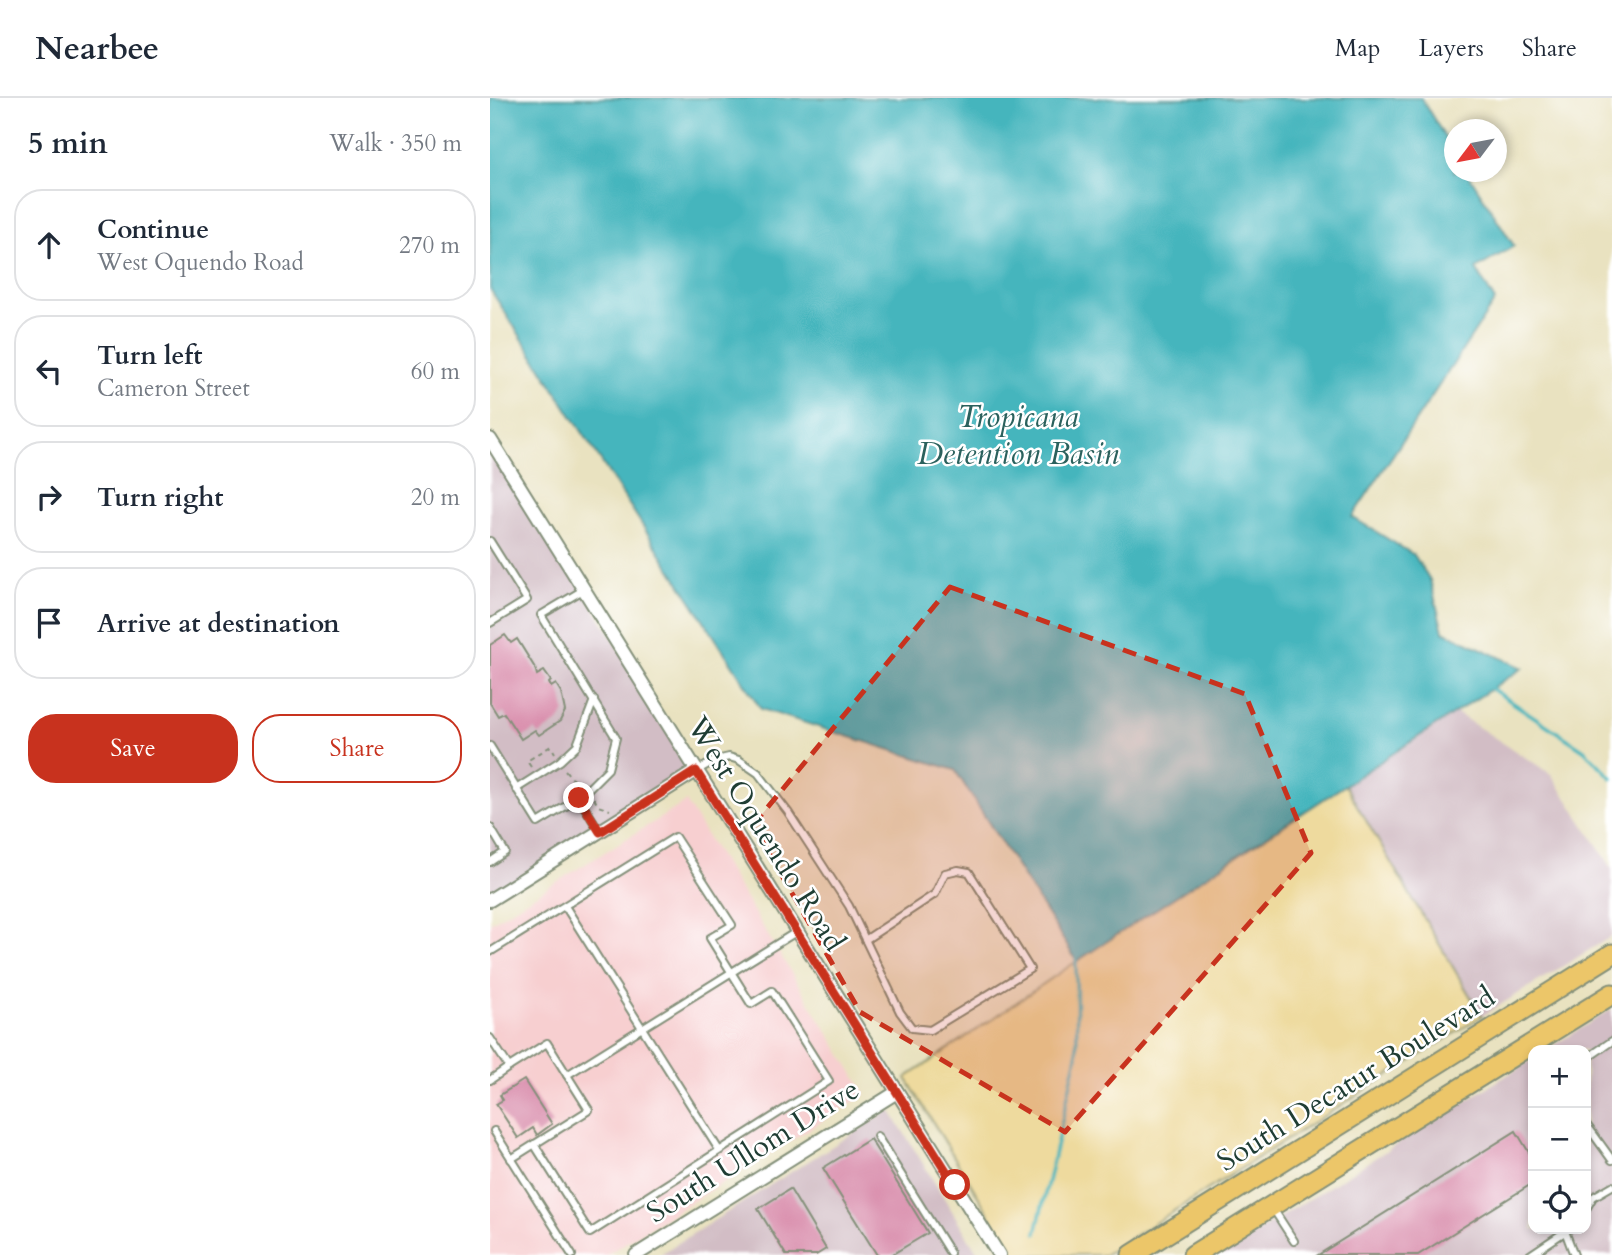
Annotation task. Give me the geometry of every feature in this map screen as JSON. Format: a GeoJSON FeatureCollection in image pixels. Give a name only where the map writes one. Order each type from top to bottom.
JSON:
{"type":"FeatureCollection","features":[{"type":"Feature","properties":{"kind":"main road","name":"South Decatur Boulevard"},"geometry":{"type":"LineString","coordinates":[[1132,1255],[1612,954]]}},
{"type":"Feature","properties":{"kind":"main road","name":"South Decatur Boulevard"},"geometry":{"type":"LineString","coordinates":[[1541,1045],[1612,993]]}},
{"type":"Feature","properties":{"kind":"main road","name":"South Decatur Boulevard"},"geometry":{"type":"LineString","coordinates":[[1193,1255],[1528,1053]]}},
{"type":"Feature","properties":{"kind":"street","name":"West Oquendo Road"},"geometry":{"type":"LineString","coordinates":[[490,439],[999,1255]]}},
{"type":"Feature","properties":{"kind":"street"},"geometry":{"type":"LineString","coordinates":[[490,901],[696,771]]}},
{"type":"Feature","properties":{"kind":"street","name":"South Ullom Drive"},"geometry":{"type":"LineString","coordinates":[[636,1255],[897,1092]]}},
{"type":"Feature","properties":{"kind":"lane"},"geometry":{"type":"LineString","coordinates":[[490,541],[527,600],[490,623]]}},
{"type":"Feature","properties":{"kind":"lane"},"geometry":{"type":"LineString","coordinates":[[490,746],[538,822],[579,798],[608,769],[616,738],[541,615],[583,590]]}},
{"type":"Feature","properties":{"kind":"lane"},"geometry":{"type":"LineString","coordinates":[[516,789],[560,761],[577,745],[594,700]]}},
{"type":"Feature","properties":{"kind":"lane"},"geometry":{"type":"LineString","coordinates":[[696,771],[716,760],[729,757],[739,760],[758,773],[788,812],[841,894],[900,1012],[912,1028],[930,1030],[1030,969],[969,872],[958,870],[945,873],[935,894],[865,940]]}},
{"type":"Feature","properties":{"kind":"lane"},"geometry":{"type":"LineString","coordinates":[[579,798],[600,832]]}},
{"type":"Feature","properties":{"kind":"lane"},"geometry":{"type":"LineString","coordinates":[[490,827],[505,852],[490,862]]}},
{"type":"Feature","properties":{"kind":"lane"},"geometry":{"type":"LineString","coordinates":[[490,952],[675,837],[732,925],[710,938],[751,1004],[772,990],[829,1081],[590,1233],[534,1144]]}},
{"type":"Feature","properties":{"kind":"lane"},"geometry":{"type":"LineString","coordinates":[[565,906],[719,1150]]}},
{"type":"Feature","properties":{"kind":"lane"},"geometry":{"type":"LineString","coordinates":[[567,1075],[796,932]]}},
{"type":"Feature","properties":{"kind":"lane"},"geometry":{"type":"LineString","coordinates":[[490,1038],[509,1067]]}},
{"type":"Feature","properties":{"kind":"lane"},"geometry":{"type":"LineString","coordinates":[[1591,1056],[1612,1041]]}},
{"type":"Feature","properties":{"kind":"lane"},"geometry":{"type":"LineString","coordinates":[[490,1080],[547,1043],[589,1110],[511,1158]]}},
{"type":"Feature","properties":{"kind":"lane"},"geometry":{"type":"LineString","coordinates":[[1591,1130],[1612,1160]]}},
{"type":"Feature","properties":{"kind":"lane"},"geometry":{"type":"LineString","coordinates":[[494,1131],[572,1255]]}},
{"type":"Feature","properties":{"kind":"lane"},"geometry":{"type":"LineString","coordinates":[[877,1136],[950,1253]]}},
{"type":"Feature","properties":{"kind":"lane"},"geometry":{"type":"LineString","coordinates":[[1591,1201],[1612,1185]]}},
{"type":"Feature","properties":{"kind":"lane"},"geometry":{"type":"LineString","coordinates":[[1271,1206],[1294,1241]]}},
{"type":"Feature","properties":{"kind":"lane"},"geometry":{"type":"LineString","coordinates":[[1530,1255],[1561,1234]]}},
{"type":"Feature","properties":{"kind":"lane"},"geometry":{"type":"LineString","coordinates":[[1568,1234],[1574,1255]]}},
{"type":"Feature","properties":{"kind":"path"},"geometry":{"type":"LineString","coordinates":[[537,776],[527,761],[551,746],[577,786],[594,796],[598,806],[611,810]]}},
{"type":"Feature","properties":{"kind":"highlighted area"},"geometry":{"type":"Polygon","coordinates":[[[950,587],[1245,694],[1311,853],[1065,1132],[860,1012],[753,825],[950,587]]]}},
{"type":"Feature","properties":{"kind":"shaded area"},"geometry":{"type":"Polygon","coordinates":[[[490,441],[696,771],[490,900],[490,441]]]}},
{"type":"Feature","properties":{"kind":"shaded area"},"geometry":{"type":"Polygon","coordinates":[[[1455,712],[1551,774],[1612,868],[1612,936],[1482,1016],[1345,785],[1455,712]]]}},
{"type":"Feature","properties":{"kind":"shaded area"},"geometry":{"type":"Polygon","coordinates":[[[686,802],[866,1094],[606,1255],[490,1255],[490,923],[686,802]]]}},
{"type":"Feature","properties":{"kind":"shaded area"},"geometry":{"type":"Polygon","coordinates":[[[1612,1009],[1612,1255],[1220,1255],[1528,1062],[1528,1234],[1591,1234],[1591,1045],[1554,1045],[1612,1009]]]}},
{"type":"Feature","properties":{"kind":"shaded area"},"geometry":{"type":"Polygon","coordinates":[[[890,1110],[979,1255],[659,1255],[890,1110]]]}},
{"type":"Feature","properties":{"kind":"sand"},"geometry":{"type":"Polygon","coordinates":[[[1345,785],[1482,1016],[1104,1255],[1014,1255],[906,1078],[1077,961],[1345,785]]]}},
{"type":"Feature","properties":{"kind":"water","name":"Tropicana Detention Basin"},"geometry":{"type":"Polygon","coordinates":[[[490,98],[1421,98],[1444,136],[1444,182],[1473,182],[1514,246],[1476,269],[1495,301],[1352,517],[1414,555],[1430,580],[1443,631],[1523,668],[1077,961],[955,770],[761,709],[490,289],[490,98]]]}},
{"type":"Feature","properties":{"kind":"building"},"geometry":{"type":"Polygon","coordinates":[[[505,635],[511,643],[517,639],[537,675],[544,671],[551,681],[551,687],[556,684],[561,692],[565,711],[560,721],[539,735],[535,730],[521,739],[504,713],[498,716],[490,703],[490,645],[505,635]]]}},
{"type":"Feature","properties":{"kind":"building"},"geometry":{"type":"Polygon","coordinates":[[[524,1080],[552,1124],[537,1135],[533,1128],[518,1138],[496,1104],[503,1100],[500,1095],[524,1080]]]}},
{"type":"Feature","properties":{"kind":"building"},"geometry":{"type":"Polygon","coordinates":[[[1516,1131],[1528,1151],[1528,1186],[1418,1255],[1318,1255],[1516,1131]]]}},
{"type":"Feature","properties":{"kind":"building"},"geometry":{"type":"Polygon","coordinates":[[[870,1139],[928,1233],[891,1255],[877,1255],[823,1168],[870,1139]]]}},
{"type":"Feature","properties":{"kind":"building"},"geometry":{"type":"Polygon","coordinates":[[[790,1189],[826,1249],[816,1255],[786,1255],[758,1209],[790,1189]]]}},
{"type":"Feature","properties":{"kind":"waterway"},"geometry":{"type":"LineString","coordinates":[[1489,687],[1584,750],[1612,778]]}},
{"type":"Feature","properties":{"kind":"waterway"},"geometry":{"type":"LineString","coordinates":[[1036,1233],[1077,1056],[1076,959]]}},
{"type":"Feature","properties":{"kind":"route"},"geometry":{"type":"LineString","coordinates":[[579,798],[600,832],[696,771],[955,1185]]}}]}
